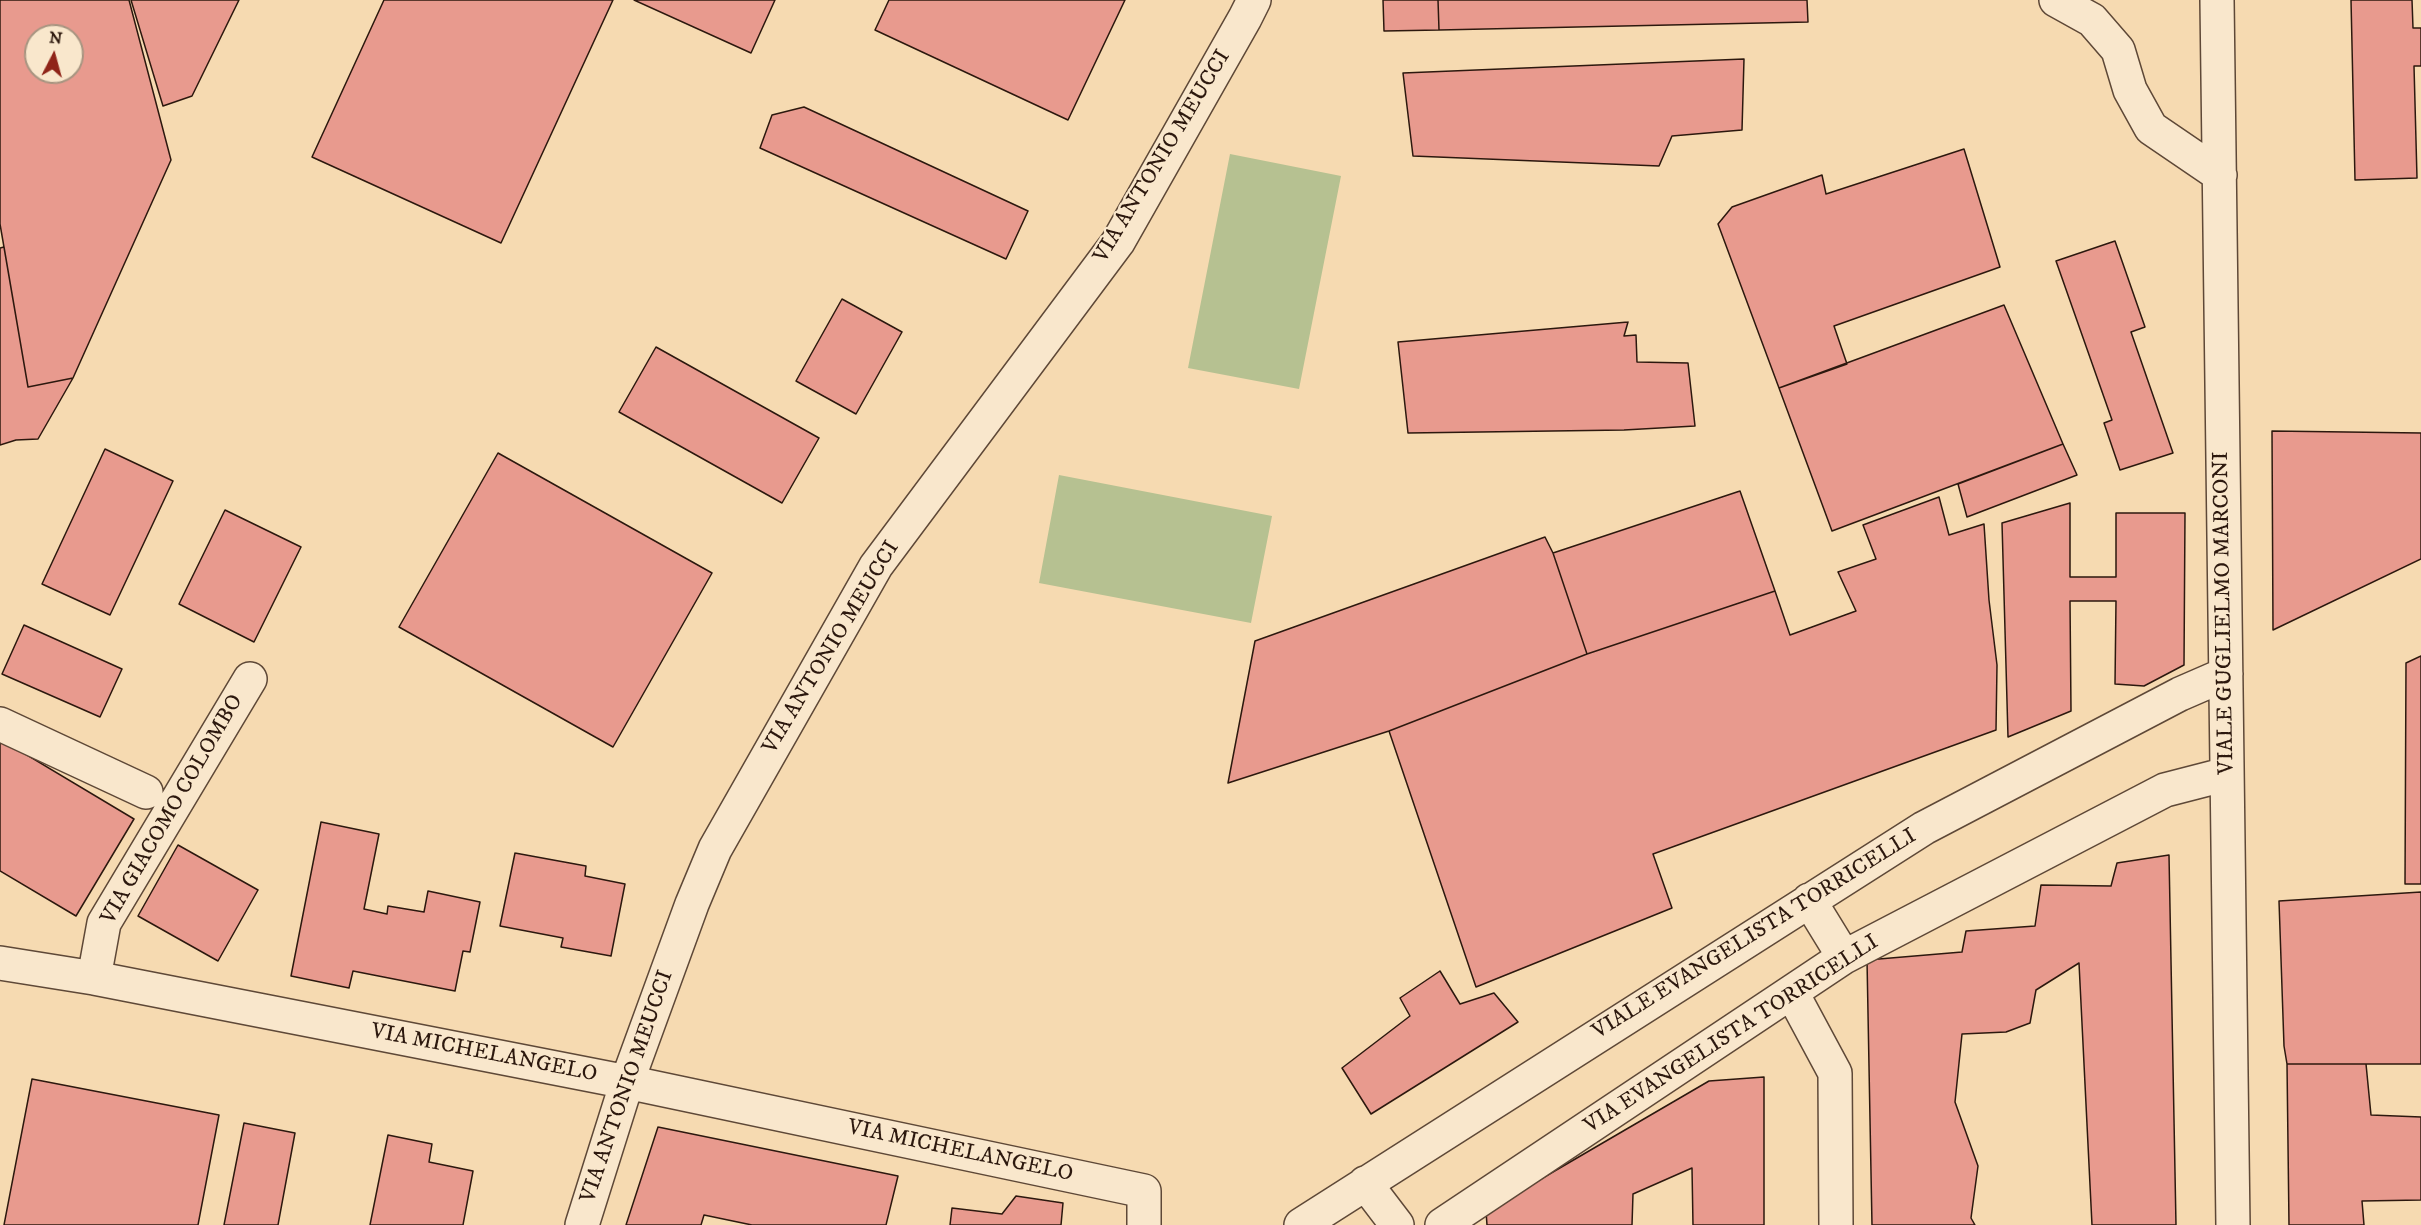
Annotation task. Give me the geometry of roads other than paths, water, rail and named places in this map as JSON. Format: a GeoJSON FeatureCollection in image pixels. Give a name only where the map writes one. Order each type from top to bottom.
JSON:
{"type":"FeatureCollection","features":[{"type":"Feature","properties":{"kind":"street","name":"VIA ANTONIO MEUCCI"},"geometry":{"type":"LineString","coordinates":[[582,1225],[627,1082],[692,904],[715,849],[876,566],[1118,242],[1254,0]]}},
{"type":"Feature","properties":{"kind":"street"},"geometry":{"type":"LineString","coordinates":[[2055,0],[2092,20],[2118,50],[2130,90],[2151,128],[2220,175]]}},
{"type":"Feature","properties":{"kind":"street","name":"VIALE GUGLIELMO MARCONI"},"geometry":{"type":"LineString","coordinates":[[2217,0],[2233,1225]]}},
{"type":"Feature","properties":{"kind":"street","name":"VIALE EVANGELISTA TORRICELLI"},"geometry":{"type":"LineString","coordinates":[[1301,1225],[1924,828],[2180,694],[2226,674]]}},
{"type":"Feature","properties":{"kind":"street","name":"VIA GIACOMO COLOMBO"},"geometry":{"type":"LineString","coordinates":[[94,978],[104,923],[250,679]]}},
{"type":"Feature","properties":{"kind":"street"},"geometry":{"type":"LineString","coordinates":[[0,724],[146,792]]}},
{"type":"Feature","properties":{"kind":"street","name":"VIA EVANGELISTA TORRICELLI"},"geometry":{"type":"LineString","coordinates":[[1444,1225],[1844,957],[2165,790],[2227,774]]}},
{"type":"Feature","properties":{"kind":"street"},"geometry":{"type":"LineString","coordinates":[[1809,900],[1844,957]]}},
{"type":"Feature","properties":{"kind":"street","name":"VIA MICHELANGELO"},"geometry":{"type":"LineString","coordinates":[[0,963],[94,978],[627,1082],[1144,1191],[1144,1225]]}},
{"type":"Feature","properties":{"kind":"street"},"geometry":{"type":"LineString","coordinates":[[1792,993],[1835,1073],[1836,1225]]}},
{"type":"Feature","properties":{"kind":"street"},"geometry":{"type":"LineString","coordinates":[[1365,1183],[1398,1225]]}}]}
